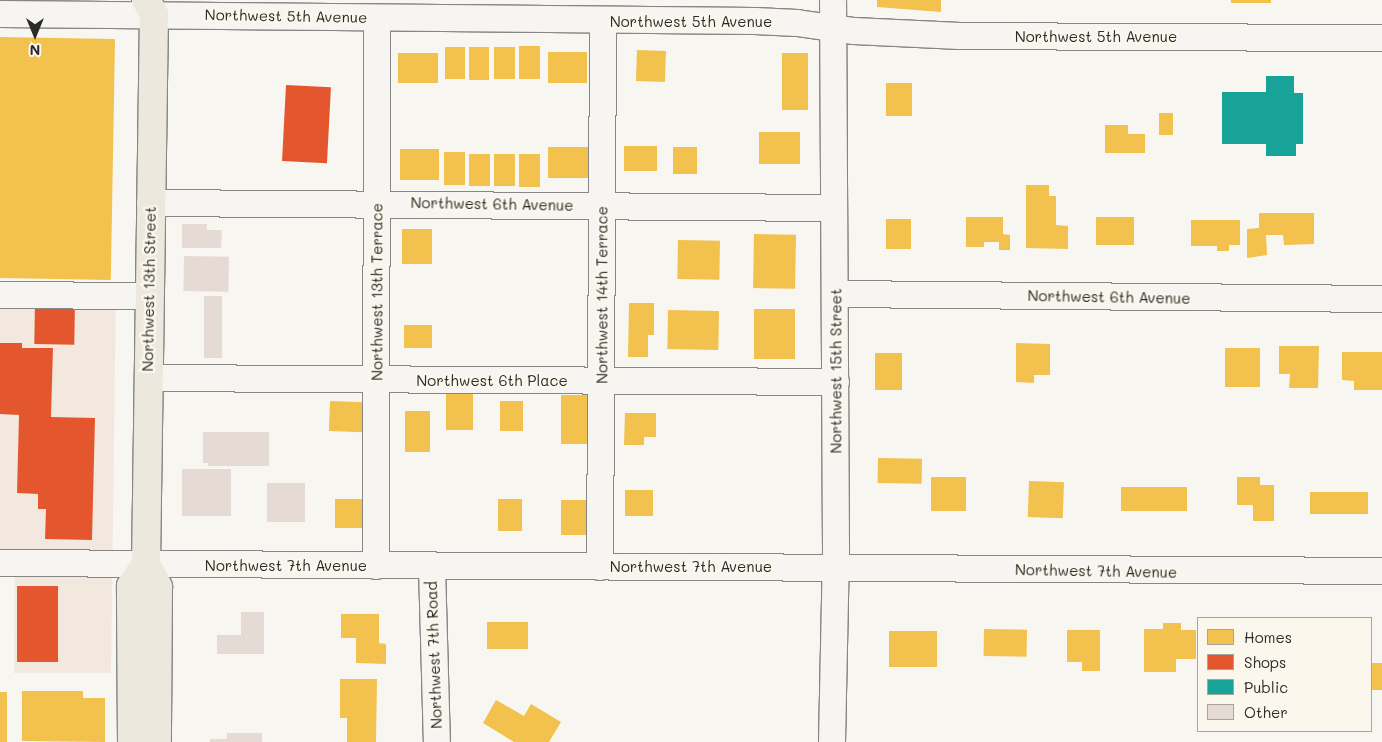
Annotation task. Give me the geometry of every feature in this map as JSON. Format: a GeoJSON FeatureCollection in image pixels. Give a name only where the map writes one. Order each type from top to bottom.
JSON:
{"type":"FeatureCollection","features":[{"type":"Feature","properties":{"kind":"main road","name":"Northwest 13th Street"},"geometry":{"type":"LineString","coordinates":[[155,5],[150,203],[146,564],[158,587],[157,742]]}},
{"type":"Feature","properties":{"kind":"main road"},"geometry":{"type":"LineString","coordinates":[[132,742],[131,586],[146,564]]}},
{"type":"Feature","properties":{"kind":"street","name":"Northwest 15th Street"},"geometry":{"type":"LineString","coordinates":[[832,742],[836,567],[833,0]]}},
{"type":"Feature","properties":{"kind":"street","name":"Northwest 5th Avenue"},"geometry":{"type":"LineString","coordinates":[[0,14],[155,5],[377,18],[496,9],[603,22],[755,21],[960,36],[1382,38]]}},
{"type":"Feature","properties":{"kind":"street","name":"Northwest 13th Terrace"},"geometry":{"type":"LineString","coordinates":[[376,566],[378,381],[377,18]]}},
{"type":"Feature","properties":{"kind":"street","name":"Northwest 14th Terrace"},"geometry":{"type":"LineString","coordinates":[[600,568],[603,22]]}},
{"type":"Feature","properties":{"kind":"street","name":"Northwest 6th Avenue"},"geometry":{"type":"LineString","coordinates":[[150,203],[377,202],[834,208]]}},
{"type":"Feature","properties":{"kind":"street","name":"Northwest 6th Avenue"},"geometry":{"type":"LineString","coordinates":[[835,294],[1382,299]]}},
{"type":"Feature","properties":{"kind":"street"},"geometry":{"type":"LineString","coordinates":[[0,295],[149,296]]}},
{"type":"Feature","properties":{"kind":"street","name":"Northwest 6th Place"},"geometry":{"type":"LineString","coordinates":[[148,378],[378,381],[836,382]]}},
{"type":"Feature","properties":{"kind":"street","name":"Northwest 7th Avenue"},"geometry":{"type":"LineString","coordinates":[[0,563],[600,568],[836,567],[1105,572],[1382,571]]}},
{"type":"Feature","properties":{"kind":"street","name":"Northwest 7th Road"},"geometry":{"type":"LineString","coordinates":[[432,567],[437,742]]}},
{"type":"Feature","properties":{"kind":"shaded area"},"geometry":{"type":"Polygon","coordinates":[[[0,287],[116,287],[111,673],[14,673],[15,549],[0,549],[0,287]]]}},
{"type":"Feature","properties":{"kind":"building: Homes"},"geometry":{"type":"Polygon","coordinates":[[[877,0],[941,0],[941,12],[877,7],[877,0]]]}},
{"type":"Feature","properties":{"kind":"building: Homes"},"geometry":{"type":"Polygon","coordinates":[[[1231,0],[1271,0],[1271,3],[1231,3],[1231,0]]]}},
{"type":"Feature","properties":{"kind":"building: Homes"},"geometry":{"type":"Polygon","coordinates":[[[0,37],[115,39],[111,280],[0,278],[0,37]]]}},
{"type":"Feature","properties":{"kind":"building: Homes"},"geometry":{"type":"Polygon","coordinates":[[[519,46],[540,46],[540,79],[519,79],[519,46]]]}},
{"type":"Feature","properties":{"kind":"building: Homes"},"geometry":{"type":"Polygon","coordinates":[[[445,47],[465,47],[465,79],[445,79],[445,47]]]}},
{"type":"Feature","properties":{"kind":"building: Homes"},"geometry":{"type":"Polygon","coordinates":[[[469,47],[489,47],[489,80],[469,80],[469,47]]]}},
{"type":"Feature","properties":{"kind":"building: Homes"},"geometry":{"type":"Polygon","coordinates":[[[494,47],[515,47],[515,79],[494,79],[494,47]]]}},
{"type":"Feature","properties":{"kind":"building: Homes"},"geometry":{"type":"Polygon","coordinates":[[[637,50],[666,51],[665,82],[636,81],[637,50]]]}},
{"type":"Feature","properties":{"kind":"building: Homes"},"geometry":{"type":"Polygon","coordinates":[[[548,52],[587,52],[587,83],[548,83],[548,52]]]}},
{"type":"Feature","properties":{"kind":"building: Homes"},"geometry":{"type":"Polygon","coordinates":[[[398,53],[438,53],[438,83],[398,83],[398,53]]]}},
{"type":"Feature","properties":{"kind":"building: Homes"},"geometry":{"type":"Polygon","coordinates":[[[782,53],[808,53],[808,110],[782,110],[782,53]]]}},
{"type":"Feature","properties":{"kind":"building: Homes"},"geometry":{"type":"Polygon","coordinates":[[[886,83],[912,83],[912,116],[886,116],[886,83]]]}},
{"type":"Feature","properties":{"kind":"building: Homes"},"geometry":{"type":"Polygon","coordinates":[[[1159,113],[1173,113],[1173,135],[1159,135],[1159,113]]]}},
{"type":"Feature","properties":{"kind":"building: Homes"},"geometry":{"type":"Polygon","coordinates":[[[1105,125],[1128,125],[1128,134],[1145,134],[1145,153],[1105,153],[1105,125]]]}},
{"type":"Feature","properties":{"kind":"building: Homes"},"geometry":{"type":"Polygon","coordinates":[[[759,132],[800,132],[800,164],[759,164],[759,132]]]}},
{"type":"Feature","properties":{"kind":"building: Homes"},"geometry":{"type":"Polygon","coordinates":[[[624,146],[657,146],[657,171],[624,171],[624,146]]]}},
{"type":"Feature","properties":{"kind":"building: Homes"},"geometry":{"type":"Polygon","coordinates":[[[548,147],[588,147],[588,178],[548,178],[548,147]]]}},
{"type":"Feature","properties":{"kind":"building: Homes"},"geometry":{"type":"Polygon","coordinates":[[[673,147],[697,147],[697,174],[673,174],[673,147]]]}},
{"type":"Feature","properties":{"kind":"building: Homes"},"geometry":{"type":"Polygon","coordinates":[[[400,149],[439,149],[439,180],[400,180],[400,149]]]}},
{"type":"Feature","properties":{"kind":"building: Homes"},"geometry":{"type":"Polygon","coordinates":[[[444,152],[465,152],[465,185],[444,185],[444,152]]]}},
{"type":"Feature","properties":{"kind":"building: Homes"},"geometry":{"type":"Polygon","coordinates":[[[469,154],[490,154],[490,186],[469,186],[469,154]]]}},
{"type":"Feature","properties":{"kind":"building: Homes"},"geometry":{"type":"Polygon","coordinates":[[[494,154],[515,154],[515,186],[494,186],[494,154]]]}},
{"type":"Feature","properties":{"kind":"building: Homes"},"geometry":{"type":"Polygon","coordinates":[[[519,154],[540,154],[540,187],[519,187],[519,154]]]}},
{"type":"Feature","properties":{"kind":"building: Homes"},"geometry":{"type":"Polygon","coordinates":[[[1026,185],[1049,185],[1049,196],[1056,196],[1056,225],[1068,226],[1068,249],[1026,248],[1026,185]]]}},
{"type":"Feature","properties":{"kind":"building: Homes"},"geometry":{"type":"Polygon","coordinates":[[[1259,213],[1314,213],[1314,244],[1284,245],[1283,235],[1266,235],[1267,255],[1247,258],[1247,229],[1259,228],[1259,213]]]}},
{"type":"Feature","properties":{"kind":"building: Homes"},"geometry":{"type":"Polygon","coordinates":[[[966,217],[1003,217],[1003,234],[1010,235],[1010,250],[999,250],[999,242],[984,242],[984,247],[966,247],[966,217]]]}},
{"type":"Feature","properties":{"kind":"building: Homes"},"geometry":{"type":"Polygon","coordinates":[[[1096,217],[1134,217],[1134,245],[1096,245],[1096,217]]]}},
{"type":"Feature","properties":{"kind":"building: Homes"},"geometry":{"type":"Polygon","coordinates":[[[886,219],[911,219],[911,249],[886,249],[886,219]]]}},
{"type":"Feature","properties":{"kind":"building: Homes"},"geometry":{"type":"Polygon","coordinates":[[[1191,220],[1240,220],[1240,245],[1229,245],[1229,251],[1217,251],[1217,246],[1191,246],[1191,220]]]}},
{"type":"Feature","properties":{"kind":"building: Homes"},"geometry":{"type":"Polygon","coordinates":[[[402,229],[432,229],[432,264],[402,264],[402,229]]]}},
{"type":"Feature","properties":{"kind":"building: Homes"},"geometry":{"type":"Polygon","coordinates":[[[754,234],[796,235],[795,289],[753,288],[754,234]]]}},
{"type":"Feature","properties":{"kind":"building: Homes"},"geometry":{"type":"Polygon","coordinates":[[[678,240],[720,241],[719,280],[677,279],[678,240]]]}},
{"type":"Feature","properties":{"kind":"building: Homes"},"geometry":{"type":"Polygon","coordinates":[[[629,303],[654,303],[654,335],[648,335],[648,357],[628,357],[629,303]]]}},
{"type":"Feature","properties":{"kind":"building: Homes"},"geometry":{"type":"Polygon","coordinates":[[[754,309],[795,309],[795,359],[754,359],[754,309]]]}},
{"type":"Feature","properties":{"kind":"building: Homes"},"geometry":{"type":"Polygon","coordinates":[[[668,310],[719,311],[718,350],[667,349],[668,310]]]}},
{"type":"Feature","properties":{"kind":"building: Homes"},"geometry":{"type":"Polygon","coordinates":[[[404,325],[432,325],[432,348],[404,348],[404,325]]]}},
{"type":"Feature","properties":{"kind":"building: Homes"},"geometry":{"type":"Polygon","coordinates":[[[1016,343],[1050,344],[1050,375],[1034,375],[1034,383],[1016,382],[1016,343]]]}},
{"type":"Feature","properties":{"kind":"building: Homes"},"geometry":{"type":"Polygon","coordinates":[[[1279,346],[1319,346],[1318,388],[1289,388],[1290,374],[1279,374],[1279,346]]]}},
{"type":"Feature","properties":{"kind":"building: Homes"},"geometry":{"type":"Polygon","coordinates":[[[1225,348],[1260,348],[1260,387],[1225,387],[1225,348]]]}},
{"type":"Feature","properties":{"kind":"building: Homes"},"geometry":{"type":"Polygon","coordinates":[[[1342,352],[1382,352],[1382,390],[1354,390],[1354,381],[1342,380],[1342,352]]]}},
{"type":"Feature","properties":{"kind":"building: Homes"},"geometry":{"type":"Polygon","coordinates":[[[875,353],[902,353],[902,390],[875,390],[875,353]]]}},
{"type":"Feature","properties":{"kind":"building: Homes"},"geometry":{"type":"Polygon","coordinates":[[[446,393],[473,393],[473,430],[446,430],[446,393]]]}},
{"type":"Feature","properties":{"kind":"building: Homes"},"geometry":{"type":"Polygon","coordinates":[[[561,395],[589,395],[589,444],[561,444],[561,395]]]}},
{"type":"Feature","properties":{"kind":"building: Homes"},"geometry":{"type":"Polygon","coordinates":[[[330,401],[364,402],[363,432],[329,431],[330,401]]]}},
{"type":"Feature","properties":{"kind":"building: Homes"},"geometry":{"type":"Polygon","coordinates":[[[500,401],[523,401],[523,431],[500,431],[500,401]]]}},
{"type":"Feature","properties":{"kind":"building: Homes"},"geometry":{"type":"Polygon","coordinates":[[[405,411],[430,411],[430,452],[405,452],[405,411]]]}},
{"type":"Feature","properties":{"kind":"building: Homes"},"geometry":{"type":"Polygon","coordinates":[[[625,413],[656,413],[656,437],[644,437],[644,445],[624,445],[625,413]]]}},
{"type":"Feature","properties":{"kind":"building: Homes"},"geometry":{"type":"Polygon","coordinates":[[[878,458],[922,459],[922,484],[878,483],[878,458]]]}},
{"type":"Feature","properties":{"kind":"building: Homes"},"geometry":{"type":"Polygon","coordinates":[[[931,477],[966,477],[966,511],[931,511],[931,477]]]}},
{"type":"Feature","properties":{"kind":"building: Homes"},"geometry":{"type":"Polygon","coordinates":[[[1237,477],[1260,477],[1260,485],[1274,485],[1274,521],[1253,521],[1253,505],[1237,505],[1237,477]]]}},
{"type":"Feature","properties":{"kind":"building: Homes"},"geometry":{"type":"Polygon","coordinates":[[[1029,481],[1064,482],[1063,518],[1028,517],[1029,481]]]}},
{"type":"Feature","properties":{"kind":"building: Homes"},"geometry":{"type":"Polygon","coordinates":[[[1121,487],[1187,487],[1187,511],[1121,511],[1121,487]]]}},
{"type":"Feature","properties":{"kind":"building: Homes"},"geometry":{"type":"Polygon","coordinates":[[[625,490],[653,490],[653,516],[625,516],[625,490]]]}},
{"type":"Feature","properties":{"kind":"building: Homes"},"geometry":{"type":"Polygon","coordinates":[[[1310,492],[1368,492],[1368,514],[1310,514],[1310,492]]]}},
{"type":"Feature","properties":{"kind":"building: Homes"},"geometry":{"type":"Polygon","coordinates":[[[335,499],[364,499],[364,528],[335,528],[335,499]]]}},
{"type":"Feature","properties":{"kind":"building: Homes"},"geometry":{"type":"Polygon","coordinates":[[[498,499],[522,499],[522,531],[498,531],[498,499]]]}},
{"type":"Feature","properties":{"kind":"building: Homes"},"geometry":{"type":"Polygon","coordinates":[[[561,500],[588,500],[588,535],[561,535],[561,500]]]}},
{"type":"Feature","properties":{"kind":"building: Homes"},"geometry":{"type":"Polygon","coordinates":[[[341,614],[379,614],[379,643],[386,644],[386,664],[356,663],[356,638],[341,638],[341,614]]]}},
{"type":"Feature","properties":{"kind":"building: Homes"},"geometry":{"type":"Polygon","coordinates":[[[487,622],[528,622],[528,649],[487,649],[487,622]]]}},
{"type":"Feature","properties":{"kind":"building: Homes"},"geometry":{"type":"Polygon","coordinates":[[[1163,623],[1181,623],[1181,630],[1196,630],[1196,659],[1176,659],[1176,672],[1144,672],[1144,629],[1163,629],[1163,623]]]}},
{"type":"Feature","properties":{"kind":"building: Homes"},"geometry":{"type":"Polygon","coordinates":[[[984,629],[1027,630],[1027,657],[984,656],[984,629]]]}},
{"type":"Feature","properties":{"kind":"building: Homes"},"geometry":{"type":"Polygon","coordinates":[[[1067,630],[1100,630],[1100,671],[1082,671],[1082,662],[1067,662],[1067,630]]]}},
{"type":"Feature","properties":{"kind":"building: Homes"},"geometry":{"type":"Polygon","coordinates":[[[889,631],[937,631],[937,667],[889,667],[889,631]]]}},
{"type":"Feature","properties":{"kind":"building: Homes"},"geometry":{"type":"Polygon","coordinates":[[[1372,663],[1382,663],[1382,690],[1372,690],[1372,663]]]}},
{"type":"Feature","properties":{"kind":"building: Homes"},"geometry":{"type":"Polygon","coordinates":[[[340,679],[377,679],[376,742],[347,742],[347,718],[340,718],[340,679]]]}},
{"type":"Feature","properties":{"kind":"building: Homes"},"geometry":{"type":"Polygon","coordinates":[[[22,691],[83,691],[83,698],[105,698],[105,742],[22,741],[22,691]]]}},
{"type":"Feature","properties":{"kind":"building: Homes"},"geometry":{"type":"Polygon","coordinates":[[[0,692],[7,692],[7,742],[0,742],[0,692]]]}},
{"type":"Feature","properties":{"kind":"building: Homes"},"geometry":{"type":"Polygon","coordinates":[[[496,700],[524,716],[531,704],[561,722],[549,742],[514,742],[483,723],[496,700]]]}},
{"type":"Feature","properties":{"kind":"building: Shops"},"geometry":{"type":"Polygon","coordinates":[[[286,85],[331,87],[327,163],[282,161],[286,85]]]}},
{"type":"Feature","properties":{"kind":"building: Shops"},"geometry":{"type":"Polygon","coordinates":[[[35,302],[75,303],[74,345],[34,344],[35,302]]]}},
{"type":"Feature","properties":{"kind":"building: Shops"},"geometry":{"type":"Polygon","coordinates":[[[0,343],[22,343],[22,348],[53,348],[51,417],[95,418],[92,540],[45,539],[46,509],[38,509],[38,494],[17,493],[19,415],[0,414],[0,343]]]}},
{"type":"Feature","properties":{"kind":"building: Shops"},"geometry":{"type":"Polygon","coordinates":[[[17,586],[58,586],[58,662],[17,662],[17,586]]]}},
{"type":"Feature","properties":{"kind":"building: Public"},"geometry":{"type":"Polygon","coordinates":[[[1266,76],[1294,76],[1294,93],[1303,93],[1303,144],[1296,144],[1296,156],[1266,156],[1266,144],[1222,144],[1222,92],[1266,92],[1266,76]]]}},
{"type":"Feature","properties":{"kind":"building: Other"},"geometry":{"type":"Polygon","coordinates":[[[182,224],[207,224],[207,230],[222,230],[221,248],[182,248],[182,224]]]}},
{"type":"Feature","properties":{"kind":"building: Other"},"geometry":{"type":"Polygon","coordinates":[[[184,256],[229,257],[228,292],[183,291],[184,256]]]}},
{"type":"Feature","properties":{"kind":"building: Other"},"geometry":{"type":"Polygon","coordinates":[[[204,296],[222,296],[222,358],[204,358],[204,296]]]}},
{"type":"Feature","properties":{"kind":"building: Other"},"geometry":{"type":"Polygon","coordinates":[[[203,432],[269,432],[269,466],[208,466],[208,463],[203,463],[203,432]]]}},
{"type":"Feature","properties":{"kind":"building: Other"},"geometry":{"type":"Polygon","coordinates":[[[182,469],[231,469],[231,516],[182,516],[182,469]]]}},
{"type":"Feature","properties":{"kind":"building: Other"},"geometry":{"type":"Polygon","coordinates":[[[267,483],[305,483],[305,522],[267,522],[267,483]]]}},
{"type":"Feature","properties":{"kind":"building: Other"},"geometry":{"type":"Polygon","coordinates":[[[241,612],[264,612],[264,654],[217,654],[217,635],[241,635],[241,612]]]}},
{"type":"Feature","properties":{"kind":"building: Other"},"geometry":{"type":"Polygon","coordinates":[[[227,733],[262,733],[262,742],[210,742],[210,739],[227,739],[227,733]]]}}]}
